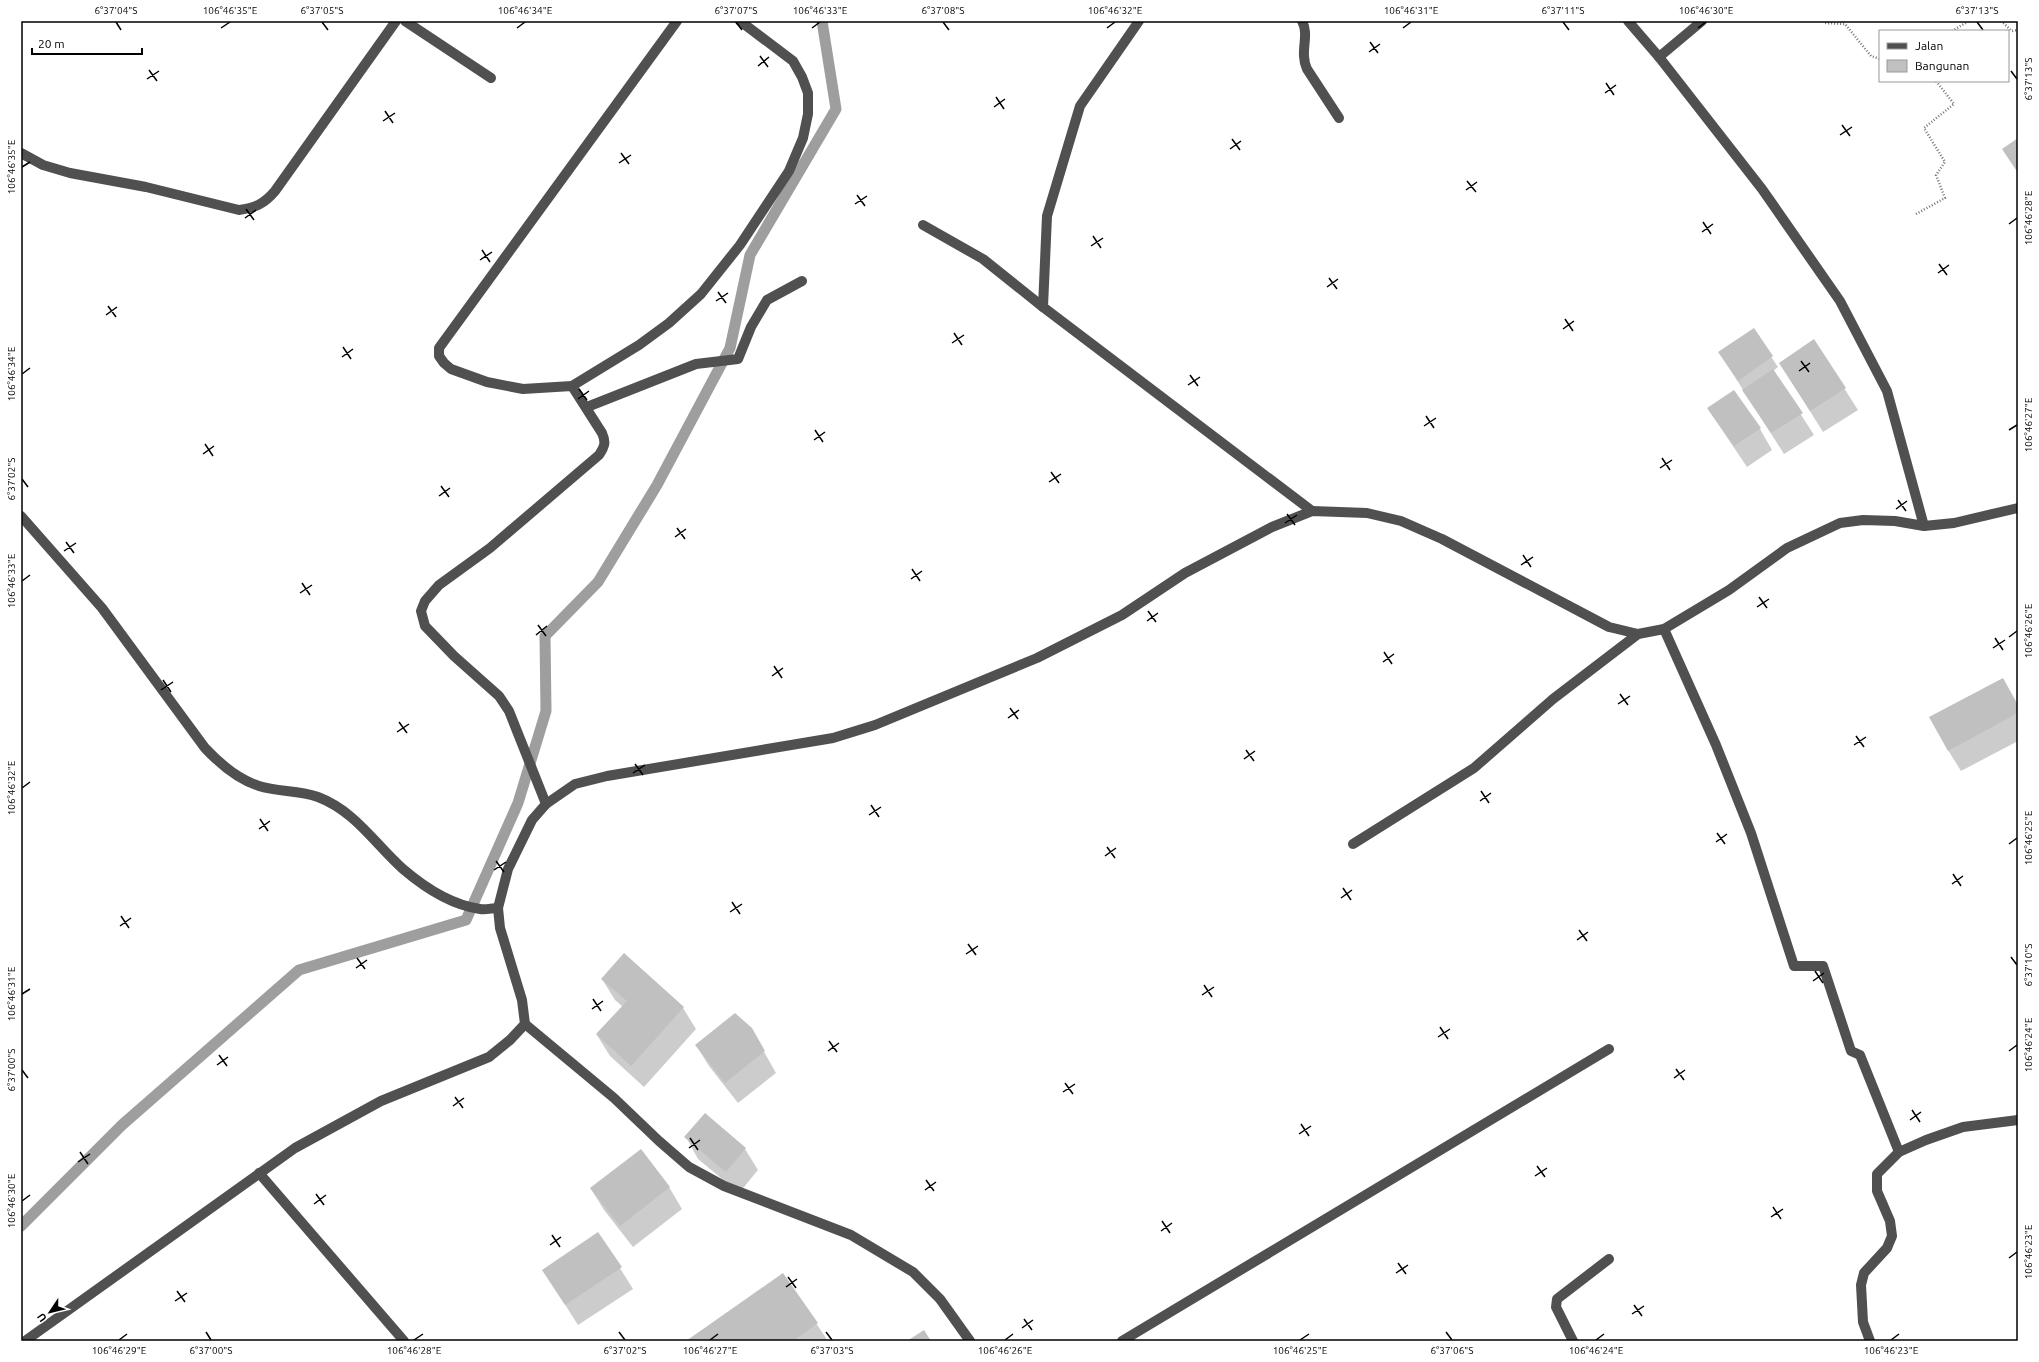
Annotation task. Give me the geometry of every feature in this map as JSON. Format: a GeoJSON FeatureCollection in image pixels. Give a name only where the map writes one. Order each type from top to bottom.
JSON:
{"type":"FeatureCollection","features":[{"type":"Feature","properties":{"kind":"street"},"geometry":{"type":"LineString","coordinates":[[21,153],[43,165],[70,173],[146,187],[239,210],[254,208],[265,203],[276,192],[396,21]]}},
{"type":"Feature","properties":{"kind":"street"},"geometry":{"type":"LineString","coordinates":[[405,21],[491,78]]}},
{"type":"Feature","properties":{"kind":"street"},"geometry":{"type":"LineString","coordinates":[[677,21],[588,146],[527,226],[439,348],[439,356],[451,369],[487,382],[523,389],[572,386],[640,344],[669,323],[701,294],[740,245],[789,171],[803,138],[808,114],[808,93],[802,77],[793,61],[740,21]]}},
{"type":"Feature","properties":{"kind":"street"},"geometry":{"type":"LineString","coordinates":[[1043,307],[1047,216],[1080,106],[1138,21]]}},
{"type":"Feature","properties":{"kind":"street"},"geometry":{"type":"LineString","coordinates":[[1302,21],[1305,27],[1303,61],[1339,118]]}},
{"type":"Feature","properties":{"kind":"street"},"geometry":{"type":"LineString","coordinates":[[1628,21],[1659,57],[1762,189],[1840,301],[1887,391],[1924,526]]}},
{"type":"Feature","properties":{"kind":"street"},"geometry":{"type":"LineString","coordinates":[[1659,57],[1702,21]]}},
{"type":"Feature","properties":{"kind":"street"},"geometry":{"type":"LineString","coordinates":[[923,225],[983,259],[1043,307],[1312,511]]}},
{"type":"Feature","properties":{"kind":"street"},"geometry":{"type":"LineString","coordinates":[[587,408],[696,364],[738,359],[751,327],[767,300],[802,281]]}},
{"type":"Feature","properties":{"kind":"street"},"geometry":{"type":"LineString","coordinates":[[546,804],[509,711],[500,696],[454,656],[425,626],[421,611],[425,601],[439,585],[490,548],[599,455],[606,441],[572,386]]}},
{"type":"Feature","properties":{"kind":"street"},"geometry":{"type":"LineString","coordinates":[[970,1341],[940,1299],[913,1272],[851,1235],[724,1186],[689,1167],[614,1098],[525,1024],[522,1000],[500,928],[498,908],[508,869],[532,820],[546,804],[575,784],[607,776],[833,738],[882,723],[1037,658],[1122,615],[1185,573],[1272,527],[1312,511],[1367,513],[1401,521],[1442,540],[1609,627],[1638,634],[1664,629],[1729,590],[1787,548],[1840,523],[1863,520],[1895,521],[1924,526],[1954,523],[2018,508]]}},
{"type":"Feature","properties":{"kind":"street"},"geometry":{"type":"LineString","coordinates":[[21,516],[102,608],[205,748],[220,764],[239,777],[259,786],[318,797],[341,809],[361,825],[403,869],[443,897],[480,909],[498,908]]}},
{"type":"Feature","properties":{"kind":"street"},"geometry":{"type":"LineString","coordinates":[[1664,629],[1716,745],[1751,832],[1794,966],[1822,966],[1851,1051],[1860,1054],[1899,1152]]}},
{"type":"Feature","properties":{"kind":"street"},"geometry":{"type":"LineString","coordinates":[[1353,844],[1474,768],[1552,699],[1638,634]]}},
{"type":"Feature","properties":{"kind":"street"},"geometry":{"type":"LineString","coordinates":[[25,1341],[295,1148],[381,1101],[489,1057],[510,1040],[525,1024]]}},
{"type":"Feature","properties":{"kind":"street"},"geometry":{"type":"LineString","coordinates":[[1122,1341],[1609,1049]]}},
{"type":"Feature","properties":{"kind":"street"},"geometry":{"type":"LineString","coordinates":[[1870,1341],[1864,1322],[1861,1285],[1864,1273],[1887,1248],[1892,1236],[1890,1221],[1877,1191],[1877,1174],[1899,1152],[1926,1140],[1963,1127],[2018,1120]]}},
{"type":"Feature","properties":{"kind":"street"},"geometry":{"type":"LineString","coordinates":[[259,1173],[404,1341]]}},
{"type":"Feature","properties":{"kind":"street"},"geometry":{"type":"LineString","coordinates":[[1573,1341],[1556,1307],[1557,1299],[1609,1258]]}},
{"type":"Feature","properties":{"kind":"path"},"geometry":{"type":"LineString","coordinates":[[1823,21],[1824,23],[1845,24],[1871,56],[1879,59]]}},
{"type":"Feature","properties":{"kind":"path"},"geometry":{"type":"LineString","coordinates":[[1954,30],[1969,21]]}},
{"type":"Feature","properties":{"kind":"path"},"geometry":{"type":"LineString","coordinates":[[2001,21],[2012,31],[2018,30]]}},
{"type":"Feature","properties":{"kind":"path"},"geometry":{"type":"LineString","coordinates":[[1916,214],[1945,198],[1936,175],[1945,162],[1924,128],[1954,104],[1937,82]]}},
{"type":"Feature","properties":{"kind":"building"},"geometry":{"type":"Polygon","coordinates":[[[2018,138],[2018,173],[2002,149],[2018,138]]]}},
{"type":"Feature","properties":{"kind":"building"},"geometry":{"type":"Polygon","coordinates":[[[1754,328],[1773,356],[1738,381],[1718,352],[1754,328]]]}},
{"type":"Feature","properties":{"kind":"building"},"geometry":{"type":"Polygon","coordinates":[[[1814,339],[1846,388],[1810,411],[1779,363],[1814,339]]]}},
{"type":"Feature","properties":{"kind":"building"},"geometry":{"type":"Polygon","coordinates":[[[1773,369],[1803,413],[1771,433],[1742,390],[1773,369]]]}},
{"type":"Feature","properties":{"kind":"building"},"geometry":{"type":"Polygon","coordinates":[[[1734,390],[1761,428],[1734,446],[1707,408],[1734,390]]]}},
{"type":"Feature","properties":{"kind":"building"},"geometry":{"type":"Polygon","coordinates":[[[2003,678],[2018,705],[2018,713],[1948,751],[1929,717],[2003,678]]]}},
{"type":"Feature","properties":{"kind":"building"},"geometry":{"type":"Polygon","coordinates":[[[624,953],[684,1007],[631,1066],[596,1034],[627,1001],[601,979],[624,953]]]}},
{"type":"Feature","properties":{"kind":"building"},"geometry":{"type":"Polygon","coordinates":[[[735,1013],[752,1028],[765,1051],[725,1083],[695,1045],[735,1013]]]}},
{"type":"Feature","properties":{"kind":"building"},"geometry":{"type":"Polygon","coordinates":[[[705,1113],[746,1148],[726,1172],[684,1137],[705,1113]]]}},
{"type":"Feature","properties":{"kind":"building"},"geometry":{"type":"Polygon","coordinates":[[[641,1149],[670,1187],[620,1226],[590,1188],[641,1149]]]}},
{"type":"Feature","properties":{"kind":"building"},"geometry":{"type":"Polygon","coordinates":[[[598,1232],[622,1267],[565,1305],[542,1270],[598,1232]]]}},
{"type":"Feature","properties":{"kind":"building"},"geometry":{"type":"Polygon","coordinates":[[[783,1273],[818,1323],[793,1341],[686,1341],[783,1273]]]}},
{"type":"Feature","properties":{"kind":"building"},"geometry":{"type":"Polygon","coordinates":[[[924,1330],[931,1341],[907,1341],[924,1330]]]}},
{"type":"Feature","properties":{"kind":"waterway"},"geometry":{"type":"LineString","coordinates":[[21,1226],[122,1125],[299,970],[466,920],[518,803],[546,711],[545,636],[598,582],[657,485],[730,348],[750,255],[836,109],[822,21]]}}]}
